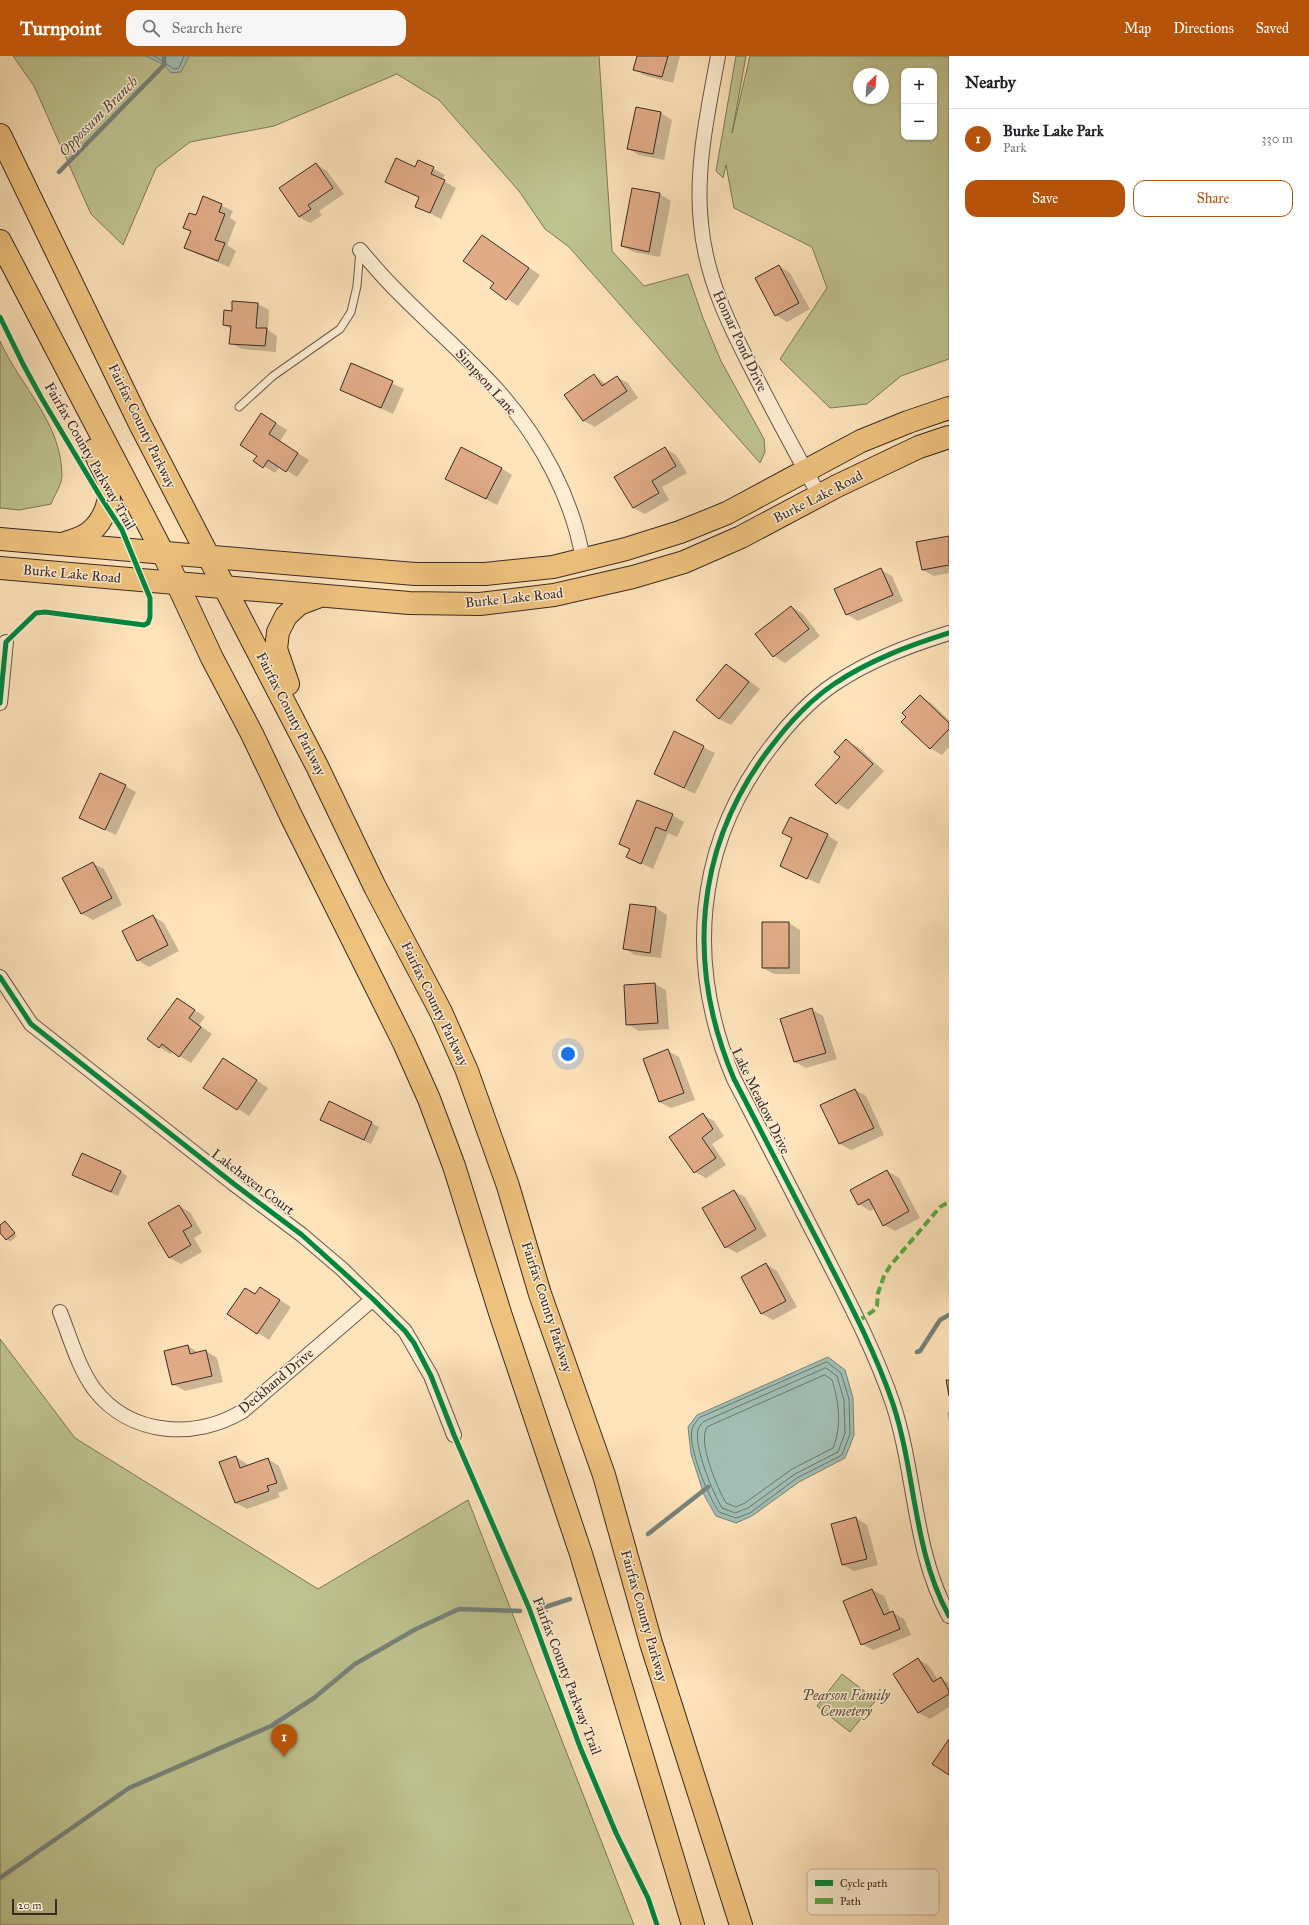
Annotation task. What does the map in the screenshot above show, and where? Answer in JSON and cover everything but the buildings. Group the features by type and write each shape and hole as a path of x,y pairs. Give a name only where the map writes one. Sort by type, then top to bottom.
{"main road":[{"name":"Fairfax County Parkway","path":"0,135 140,424 317,766 375,887 441,1012 480,1104 508,1186 540,1294 604,1475 650,1643 741,1925"},
{"path":"0,241 66,370 163,553 212,658 252,734 292,818 384,1001 429,1099 454,1166 501,1316 581,1554 693,1925"},
{"path":"62,544 90,532 101,519 109,494 108,482 95,453 66,370"},
{"name":"Burke Lake Road","path":"0,539 414,574 485,574 553,567 626,549 687,530 727,513 805,470 861,442 908,422 949,408"},
{"name":"Burke Lake Road","path":"0,568 409,603 480,604 554,595 633,577 684,562 741,537 819,495 919,448 949,437"},
{"path":"317,766 276,649 278,632 286,616 299,604 320,596"}],"street":[{"name":"Homar Pond Drive","path":"718,56 701,159 699,202 703,244 713,283 729,324 819,495"},
{"name":"Simpson Lane","path":"360,250 394,288 501,394 537,442 570,504 580,538 583,560"},
{"name":"Lake Meadow Drive","path":"949,633 906,646 855,670 814,700 778,737 746,782 724,830 708,885 703,948 706,983 712,1017 723,1052 734,1079 866,1339 892,1403 908,1463 919,1532 928,1566 949,1616"},
{"path":"0,703 6,642"},
{"name":"Lakehaven Court","path":"0,977 31,1024 234,1184 302,1234 373,1299 405,1331 414,1343 431,1376 454,1435"},
{"name":"Deckhand Drive","path":"60,1312 84,1374 105,1401 123,1414 150,1426 185,1430 208,1426 231,1418 243,1411 373,1299"}],"lane":[{"path":"238,407 273,376 340,329 351,312 357,286 360,250"}],"green space":[{"path":"13,56 599,56 612,251 644,286 688,274 703,318 721,361 764,439 765,452 760,463 569,247 545,229 519,191 439,100 397,74 274,126 190,142 156,168 123,245 91,214 34,86"},
{"path":"736,56 746,56 732,133 750,56 949,56 949,359 901,376 867,404 830,408 780,359 827,288 812,247 734,208 726,165 723,178 716,171"},
{"path":"0,341 8,358 48,422 55,439 60,457 62,479 51,504 19,510 0,508"},
{"path":"0,1339 75,1438 318,1589 468,1500 634,1925 0,1925"},
{"name":"Pearson Family Cemetery","path":"842,1674 876,1700 850,1732 817,1706"}],"water":[{"path":"146,56 189,56 181,72 171,73 164,65"},
{"path":"828,1357 845,1370 853,1398 854,1435 845,1458 799,1482 752,1516 736,1523 716,1516 704,1495 691,1454 688,1427 697,1415"}],"waterway":[{"name":"Oppossum Branch","path":"59,172 164,65 164,56"},
{"path":"917,1352 920,1351 940,1320 949,1315"},
{"path":"648,1534 708,1487"},
{"path":"539,1609 570,1599"},
{"path":"0,1878 129,1788 271,1726 314,1698 355,1664 416,1629 459,1609 520,1611"}],"marked path":[{"path":"858,1321 873,1311 877,1306 878,1293 884,1276 890,1266 940,1207 949,1202"}],"cycle path":[{"name":"Fairfax County Parkway Trail","path":"0,317 42,399 122,530 150,598 150,617 148,623 144,625 45,612 36,613 6,642 0,703"},
{"path":"949,633 890,654 848,675 834,684 799,713 770,748 745,786 726,826 713,866 706,908 704,951 709,994 719,1036 734,1079 852,1308 886,1384 901,1431 916,1512 928,1565 937,1591 949,1616"},
{"name":"Fairfax County Parkway Trail","path":"0,977 31,1024 234,1184 302,1235 373,1299 405,1331 414,1343 431,1376 454,1435 529,1608 580,1747 616,1833 648,1898 657,1925"}],"place":[{"name":"Burke Lake Park","path":"284,1757"}]}
